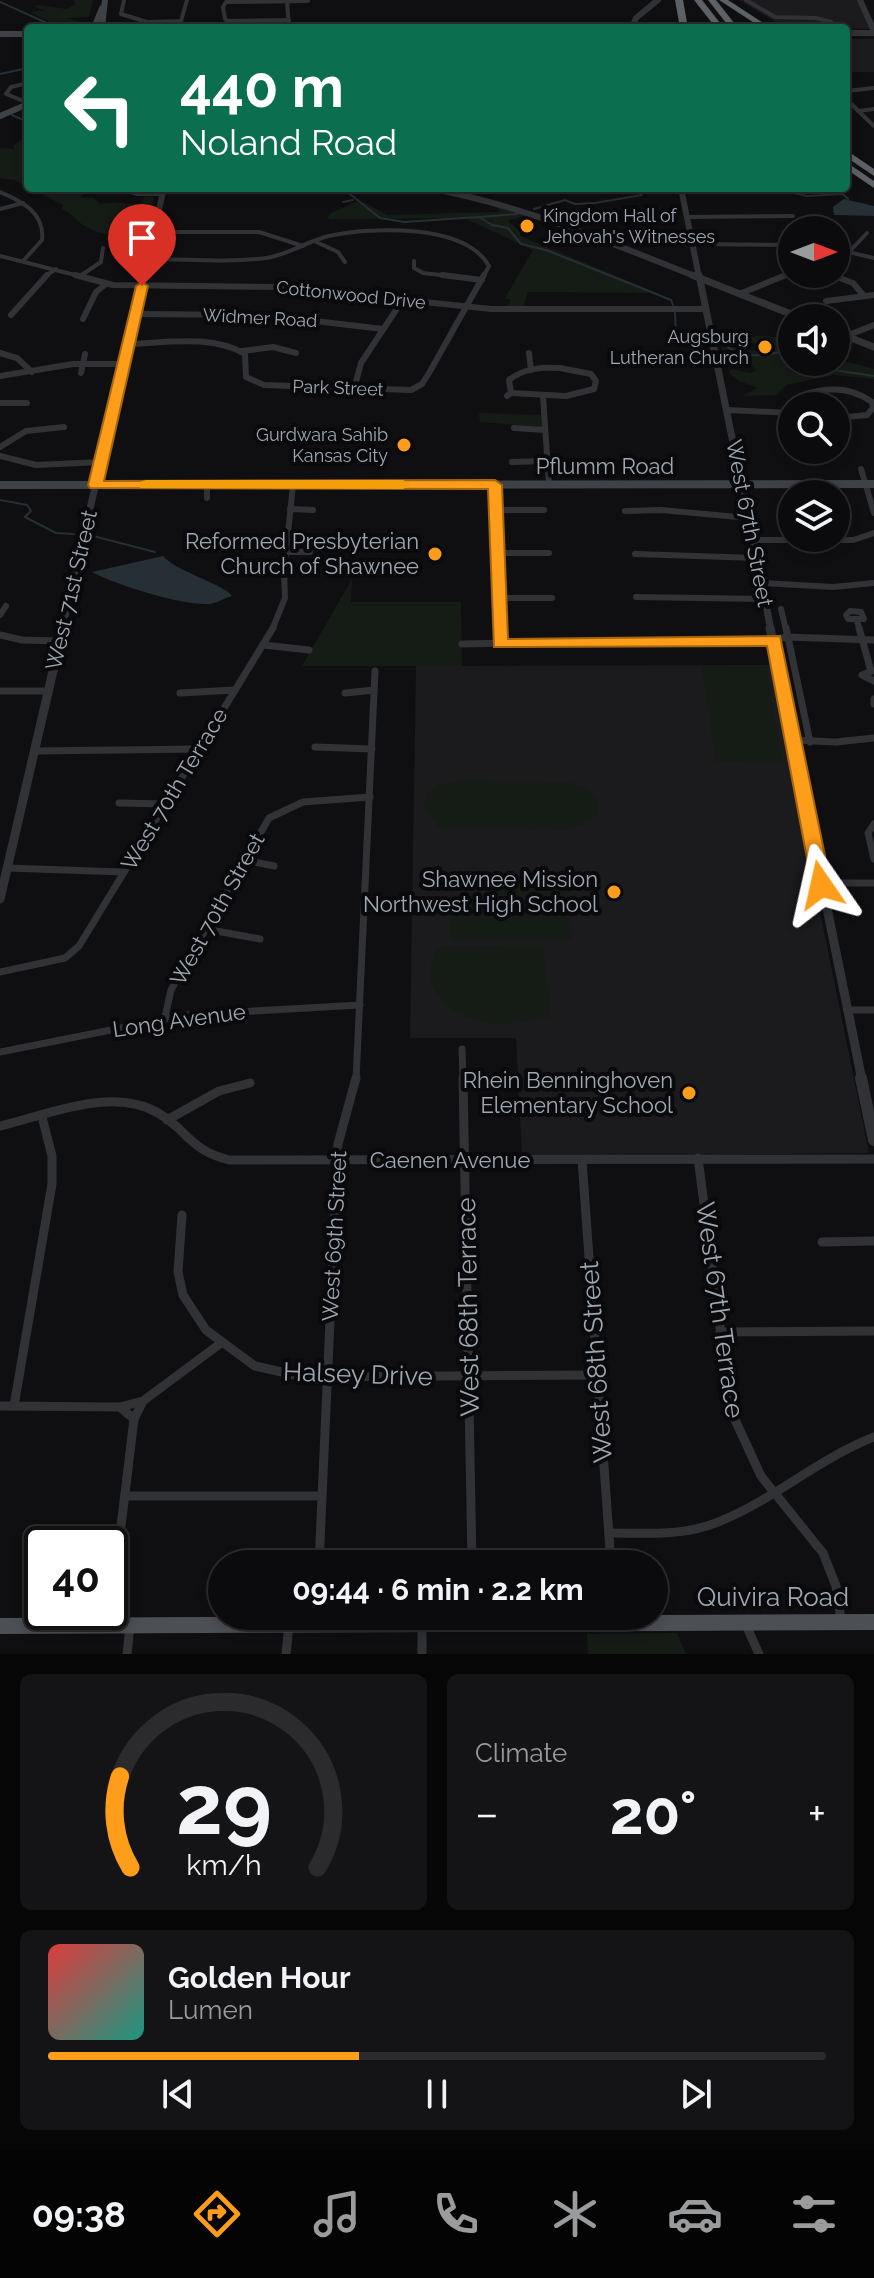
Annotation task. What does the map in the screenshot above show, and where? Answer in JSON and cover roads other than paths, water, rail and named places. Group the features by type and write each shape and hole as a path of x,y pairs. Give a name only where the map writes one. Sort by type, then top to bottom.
{"highway":[{"path":"698,0 717,24"},
{"path":"712,0 731,24"},
{"path":"723,0 761,24"},
{"path":"678,1 683,24"},
{"path":"850,156 874,173"},
{"path":"850,168 874,185"}],"main road":[{"path":"96,24 104,3"},
{"path":"102,24 104,3"},
{"path":"0,34 24,34"},
{"path":"0,114 24,105"},
{"name":"Pflumm Road","path":"0,485 870,484"},
{"name":"Quivira Road","path":"668,1621 874,1622"},
{"name":"Quivira Road","path":"130,1625 208,1625"},
{"name":"Quivira Road","path":"0,1626 24,1626"}],"street":[{"path":"124,0 121,14 148,24"},
{"path":"164,24 181,21 187,0"},
{"path":"634,24 636,18 658,0"},
{"path":"746,0 775,17 820,18 832,24"},
{"path":"850,33 874,32 860,0"},
{"path":"287,1 289,24"},
{"path":"231,24 227,22 223,7 226,2 308,1"},
{"path":"227,22 289,20"},
{"path":"24,84 9,88 6,94 24,101"},
{"path":"850,90 874,88"},
{"path":"850,103 874,126"},
{"path":"858,111 874,109"},
{"path":"0,192 23,203 40,218 45,232 37,249 24,260"},
{"path":"131,192 154,192"},
{"name":"West 71st Street","path":"0,899 163,192"},
{"path":"458,192 531,212 778,309"},
{"name":"West 67th Street","path":"682,192 874,1140"},
{"path":"0,209 23,203"},
{"path":"687,217 778,216"},
{"path":"154,232 259,232 303,246"},
{"path":"149,259 261,258 314,241 353,233 429,233 447,236 484,254 489,266 465,308"},
{"path":"867,233 850,251 874,258"},
{"path":"314,241 338,252 345,262"},
{"path":"692,244 778,245"},
{"path":"80,276 100,263 103,248"},
{"name":"Cottonwood Drive","path":"0,256 106,284 282,287 465,308 706,309"},
{"path":"414,261 414,268 423,273 482,280"},
{"path":"11,315 26,302 39,280 56,269"},
{"path":"739,294 778,279"},
{"path":"850,282 864,296"},
{"path":"83,319 96,292 106,284"},
{"path":"826,301 874,295"},
{"path":"354,389 361,363 402,301"},
{"name":"Park Street","path":"242,351 246,358 246,377 264,385 411,390 422,384 460,323 465,308"},
{"name":"Widmer Road","path":"135,314 264,315 383,329"},
{"path":"850,334 874,325"},
{"path":"850,338 874,347"},
{"path":"128,344 232,347 242,351 273,347 296,353"},
{"path":"0,353 17,358 32,372"},
{"path":"529,353 531,370"},
{"path":"81,373 85,354"},
{"path":"0,376 83,364 124,364"},
{"path":"587,369 596,381 594,389 587,394 509,394 511,377 531,370 587,369"},
{"path":"813,392 826,389 856,392 872,402 873,408 867,415 850,419"},
{"path":"543,396 549,484"},
{"path":"0,403 27,403"},
{"path":"727,410 778,412"},
{"path":"0,447 26,431 64,427"},
{"path":"514,428 545,430"},
{"path":"0,456 16,462 101,462"},
{"path":"512,462 547,461"},
{"path":"861,469 870,484 874,513"},
{"path":"207,485 207,498"},
{"name":"West 70th Terrace","path":"0,972 57,960 72,953 263,645 284,606 293,485"},
{"path":"495,485 500,644"},
{"path":"290,509 313,510"},
{"path":"496,510 544,510"},
{"path":"625,511 661,510 749,518"},
{"path":"754,540 853,540 874,534"},
{"path":"286,552 310,552"},
{"path":"497,553 549,553"},
{"path":"635,554 757,558"},
{"path":"763,583 833,587 874,583"},
{"path":"636,597 765,599"},
{"path":"499,598 552,598"},
{"path":"0,615 6,606"},
{"name":"West 67th Street","path":"781,609 810,742"},
{"path":"857,621 872,671 862,675 874,681"},
{"path":"0,635 22,640 60,641"},
{"path":"462,644 597,641 758,643 787,637 874,640"},
{"path":"263,645 309,650"},
{"name":"West 69th Street","path":"319,1550 337,1160 339,1136 356,1086 375,671"},
{"path":"180,693 235,690"},
{"path":"345,693 374,690"},
{"path":"0,691 48,691"},
{"path":"794,740 874,738"},
{"path":"315,747 372,749"},
{"path":"34,751 199,749"},
{"name":"West 70th Street","path":"165,1017 168,996 269,818 282,808 370,797"},
{"path":"119,803 165,804"},
{"path":"874,824 868,833 874,859"},
{"path":"244,860 274,866"},
{"path":"7,868 124,872"},
{"path":"821,883 874,883"},
{"path":"205,929 260,939"},
{"name":"Long Avenue","path":"0,1052 165,1017 360,1005"},
{"path":"847,1010 874,1010"},
{"name":"West 68th Terrace","path":"462,1049 472,1550"},
{"path":"167,1120 219,1091 250,1083"},
{"name":"Caenen Avenue","path":"0,1126 118,1102 144,1106 167,1120 195,1149 215,1158 239,1161 874,1159"},
{"path":"14,1406 52,1184 52,1156 42,1117"},
{"name":"West 67th Terrace","path":"698,1158 734,1421 748,1453 773,1491 823,1553 836,1586 841,1623"},
{"name":"West 68th Street","path":"582,1160 610,1550"},
{"name":"Halsey Drive","path":"182,1215 179,1284 190,1308 221,1343 241,1358 270,1371 327,1377 597,1375"},
{"path":"822,1242 874,1241"},
{"path":"720,1332 874,1331"},
{"path":"0,1406 120,1407 143,1401 221,1343"},
{"path":"121,1526 134,1419 143,1401"},
{"path":"120,1407 134,1419"},
{"path":"609,1533 660,1533 705,1526 742,1510 839,1452 874,1437"},
{"path":"125,1496 321,1496"},
{"path":"744,1623 759,1654"},
{"path":"127,1654 130,1625"},
{"path":"286,1654 288,1630"},
{"path":"422,1630 422,1654"}],"waterway":[{"path":"0,2 49,24"},
{"path":"0,74 24,69"},
{"path":"12,115 24,120"},
{"path":"347,192 380,218 404,222 479,217 492,225 508,228 521,244 546,250 671,300 673,305"},
{"path":"534,209 565,200 575,204 595,203 642,195 640,192"},
{"path":"789,192 807,196 843,194 848,199"},
{"path":"343,202 353,200"},
{"path":"480,217 517,214"},
{"path":"675,313 676,335 701,343"},
{"path":"724,344 748,355 778,353"},
{"path":"850,372 874,376"},
{"path":"0,500 27,505 31,511 25,517 56,533 74,534"},
{"path":"93,536 155,552"}],"place":[{"name":"Kingdom Hall of Jehovah's Witnesses","path":"527,226"},
{"name":"Augsburg Lutheran Church","path":"765,347"},
{"name":"Gurdwara Sahib Kansas City","path":"404,445"},
{"name":"Reformed Presbyterian Church of Shawnee","path":"435,554"},
{"name":"Shawnee Mission Northwest High School","path":"614,892"},
{"name":"Rhein Benninghoven Elementary School","path":"689,1093"}]}
